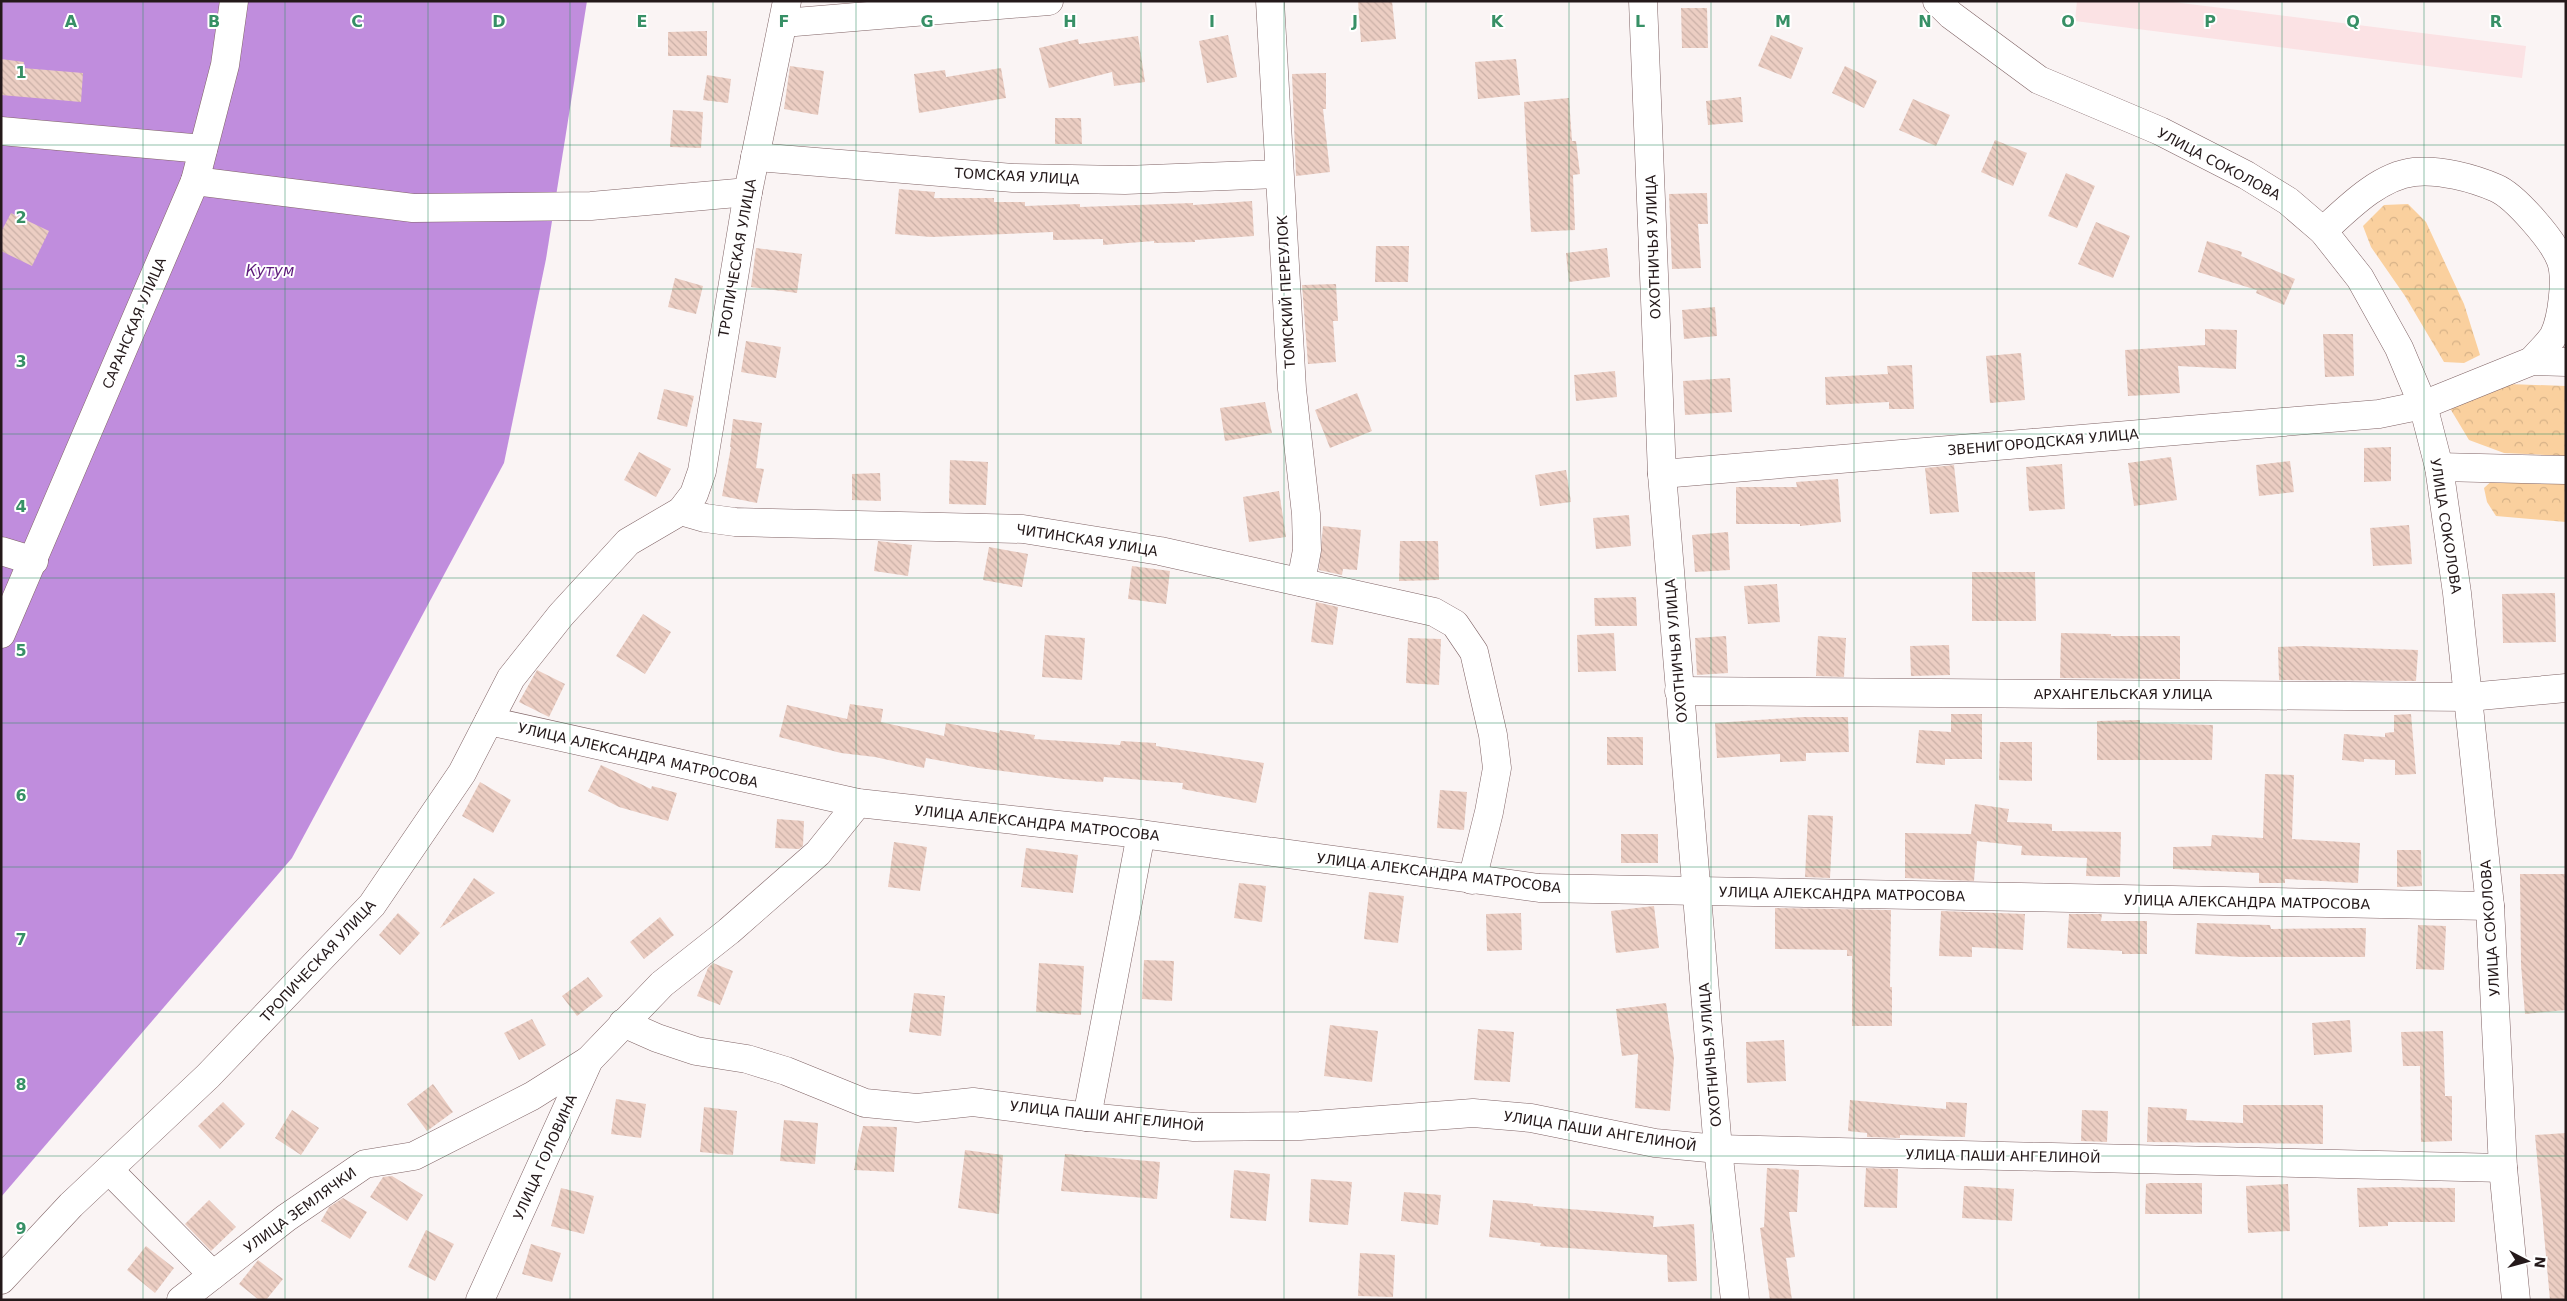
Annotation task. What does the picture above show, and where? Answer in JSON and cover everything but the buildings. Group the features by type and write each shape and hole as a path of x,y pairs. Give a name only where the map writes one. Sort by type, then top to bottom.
{"street":[{"name":"САРАНСКАЯ УЛИЦА","path":"1,634 34,561 194,181 225,65 234,1"},
{"path":"785,12 1049,1"},
{"name":"ТОМСКИЙ ПЕРЕУЛОК","path":"1270,1 1292,389 1306,514 1306,550 1300,582"},
{"name":"ОХОТНИЧЬЯ УЛИЦА","path":"1643,1 1662,474 1718,1149 1735,1300"},
{"name":"УЛИЦА СОКОЛОВА","path":"1937,1 1952,15 2038,80 2160,131 2246,175 2288,202 2323,231 2360,278 2399,348 2423,405 2439,467 2457,593 2490,906 2503,1168 2516,1300"},
{"name":"ТРОПИЧЕСКАЯ УЛИЦА","path":"1,1280 71,1205 208,1076 372,904 462,773 511,678 561,615 628,542 681,511 694,494 702,471 748,192 785,12"},
{"path":"1,131 203,149"},
{"name":"ТОМСКАЯ УЛИЦА","path":"755,157 1013,178 1125,180 1279,174"},
{"path":"2323,231 2347,209 2385,181 2414,172 2450,175 2497,188 2534,219 2560,261 2564,296 2554,336 2532,361"},
{"path":"194,181 413,208 565,206 748,192"},
{"path":"2532,361 2566,362"},
{"name":"ЗВЕНИГОРОДСКАЯ УЛИЦА","path":"1662,474 2379,414 2423,405 2532,361"},
{"path":"2439,467 2566,470"},
{"name":"ЧИТИНСКАЯ УЛИЦА","path":"681,511 705,518 735,522 1023,529 1160,551 1434,612 1455,624 1474,652 1493,735 1497,768 1489,812 1472,880"},
{"path":"1,551 34,561"},
{"name":"АРХАНГЕЛЬСКАЯ УЛИЦА","path":"1679,691 2469,697 2566,688"},
{"name":"УЛИЦА АЛЕКСАНДРА МАТРОСОВА","path":"489,721 858,803 1141,834 1539,888 2490,906"},
{"name":"УЛИЦА ГОЛОВИНА","path":"480,1300 589,1060 662,984 729,931 818,853 858,803"},
{"path":"1086,1117 1141,834"},
{"name":"УЛИЦА ПАШИ АНГЕЛИНОЙ","path":"623,1023 657,1038 696,1051 747,1059 786,1071 865,1103 917,1108 973,1102 1086,1117 1194,1128 1300,1126 1473,1113 1531,1118 1655,1143 1718,1149 2503,1168"},
{"name":"УЛИЦА ЗЕМЛЯЧКИ","path":"181,1300 286,1218 365,1164 414,1156 532,1096 589,1060"},
{"path":"109,1170 213,1275"}],"shaded area":[{"path":"2077,1 2165,1 2526,46 2522,78 2075,21"}],"green space":[{"path":"2408,204 2426,222 2464,304 2480,355 2464,363 2444,362 2405,296 2371,247 2363,226 2384,205"},
{"path":"2508,384 2566,386 2566,456 2504,453 2469,440 2448,405"},
{"path":"2496,477 2566,478 2566,522 2496,516 2487,502 2484,488"}],"water":[{"name":"Кутум","path":"1,1 587,1 546,259 504,463 292,858 1,1197"}]}
